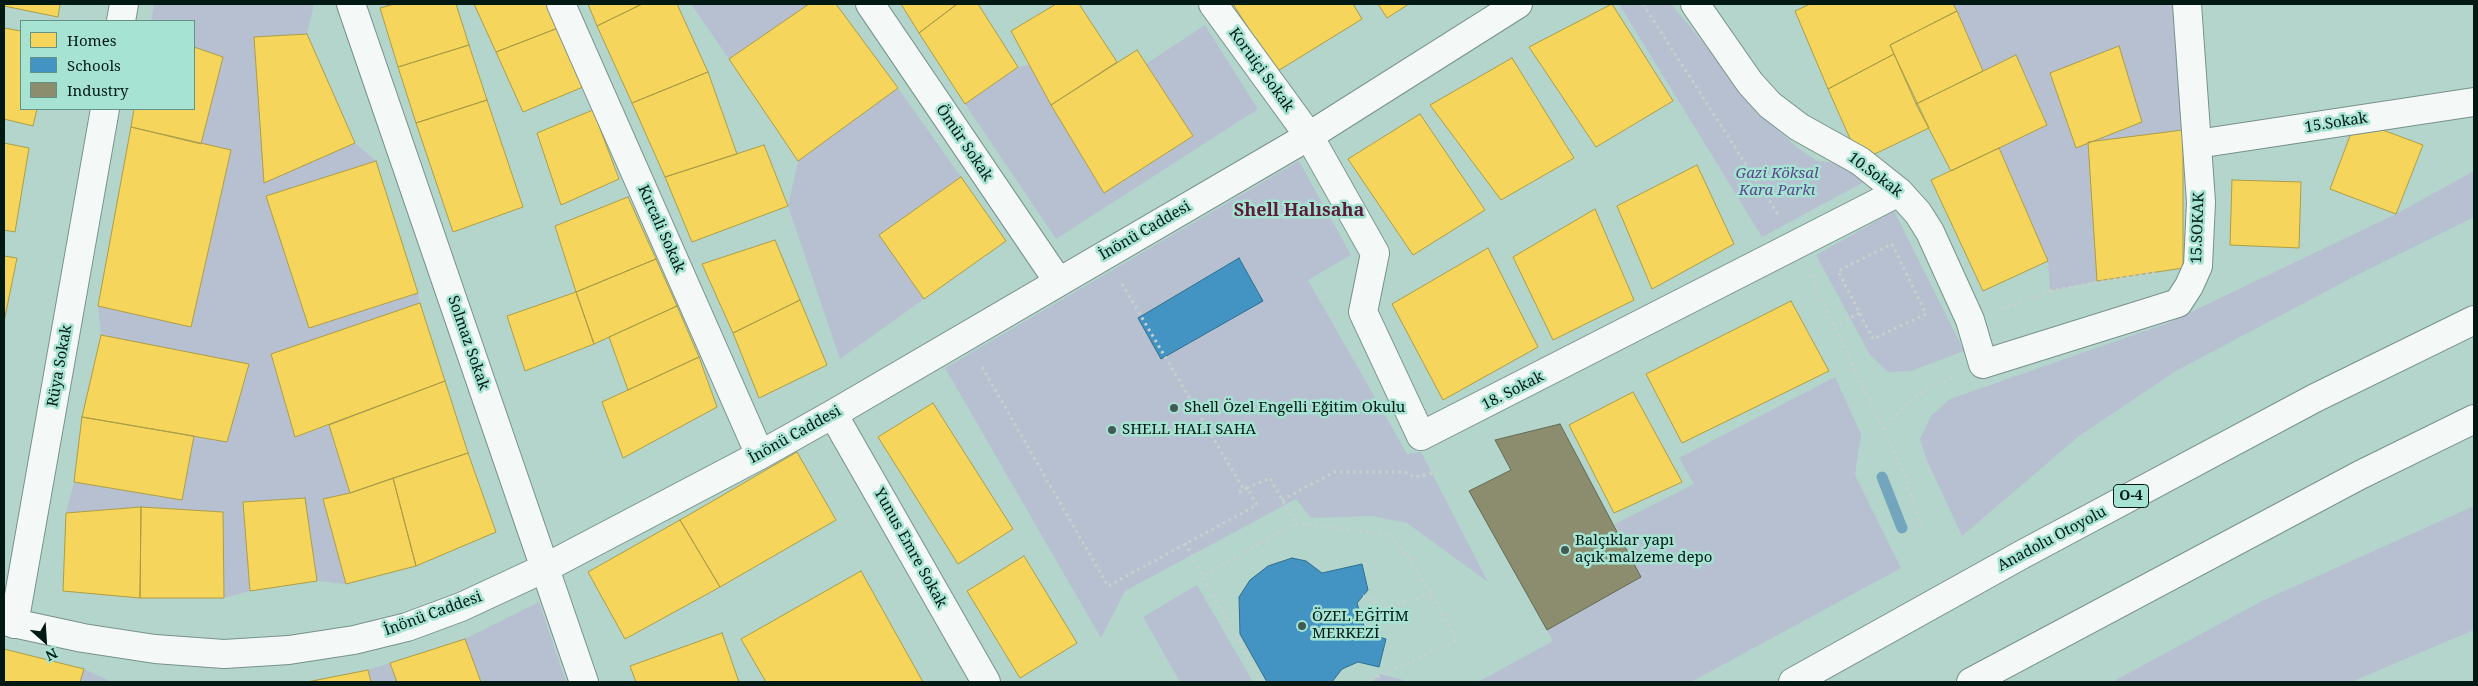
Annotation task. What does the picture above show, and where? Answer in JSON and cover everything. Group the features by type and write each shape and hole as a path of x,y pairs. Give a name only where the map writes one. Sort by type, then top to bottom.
{"main road":[{"path":"121,20 124,4"},
{"name":"Solmaz Sokak","path":"351,4 584,682"},
{"name":"Kırcali Sokak","path":"561,4 760,455"},
{"name":"Ömür Sokak","path":"870,4 1058,281"},
{"name":"Koruiçi Sokak","path":"1213,4 1309,136"},
{"name":"İnönü Caddesi","path":"9,622 83,638 155,649 224,654 288,650 354,640 406,627 461,606 545,568 760,455 833,414 1309,136 1518,4"},
{"name":"10.Sokak","path":"1695,4 1750,83 1770,105 1799,127 1860,161 1899,192 1918,212 1930,232 1970,320 1983,364"},
{"name":"15.SOKAK","path":"1983,364 2178,303 2189,286 2198,266 2201,202 2187,4"},
{"name":"15.Sokak","path":"2197,144 2474,102"},
{"name":"Rüya Sokak","path":"9,622 105,110"},
{"name":"18. Sokak","path":"1309,136 1375,253 1363,312 1422,436 1796,247 1899,192"},
{"name":"Anadolu Otoyolu","path":"1793,682 2022,554 2315,398 2474,320"},
{"name":"Yunus Emre Sokak","path":"833,414 986,682"},
{"path":"1971,682 2360,475 2474,419"}],"path":[{"path":"1643,4 1784,225 1796,247 1904,473 1922,530"},
{"path":"1892,244 1926,314 1873,339 1860,313 1838,271 1892,244"},
{"path":"1970,320 2050,291 2097,281 2198,266"},
{"path":"977,359 1108,586 1257,505 1245,489 1118,278"},
{"path":"1834,326 1860,313"},
{"path":"1884,430 1903,406 1924,391 1983,364"},
{"path":"1282,500 1334,472 1404,472 1414,477 1440,472"},
{"path":"1238,493 1270,478 1295,523"},
{"path":"1203,576 1295,523 1389,535 1411,560 1458,640 1366,682"},
{"path":"1186,543 1261,682"},
{"path":"1361,618 1381,609 1431,594"},
{"path":"1363,596 1374,600 1381,609 1382,621 1375,636"}],"green space":[{"path":"154,4 314,4 307,34 254,38 264,182 355,143 376,161 267,196 309,328 418,293 420,303 271,355 295,437 329,425 350,493 323,499 346,584 317,581 304,498 243,502 250,591 224,598 223,512 141,507 66,513 74,482 182,499 194,436 227,441 249,364 101,335 98,306 191,327 231,151 201,144 223,57 195,47 195,20 151,20"},
{"path":"691,4 809,4 729,59"},
{"name":"Gazi Köksal Kara Parkı","path":"1619,4 1671,4 1773,126 1798,148 1817,161 1838,163 1860,173 1864,182 1762,237"},
{"path":"1953,4 2175,4 2183,120 2183,268 2097,281 2050,291 2048,261 1999,148 2047,124 2016,55 1983,71"},
{"path":"1205,25 1258,109 1056,239 965,104 1018,67 1029,65 1104,193 1193,136 1146,64"},
{"path":"898,88 961,177 879,235 924,299 840,359 788,206 798,161"},
{"name":"Shell Özel Engelli Eğitim Okulu","path":"1299,161 1351,255 1308,280 1407,454 1421,452 1488,582 1407,523 1372,516 1311,518 1296,499 1125,591 1101,638 945,368","holes":["1238,258 1263,300 1161,358 1138,318"]},
{"path":"2474,171 2474,217 2355,276 2176,371 2079,436 1962,536 1928,463 1920,439 1931,416 1950,399 2168,323 2396,214"},
{"path":"1894,211 1964,351 1911,371 1888,372 1870,355 1816,255"},
{"path":"1835,377 1861,434 1855,475 1901,568 1691,682 1478,682 1553,641 1547,630 1641,577 1615,524 1694,484 1679,458"},
{"path":"2474,506 2474,630 2351,682 2112,682 2262,601"},
{"path":"1197,585 1253,682 1180,682 1143,617"},
{"path":"539,602 566,682 481,682 465,639"},
{"path":"390,663 397,682 371,682 368,670"},
{"path":"84,669 112,682 80,682"},
{"path":"1380,674 1400,679 1407,682 1371,682"}],"building: Homes":[{"path":"4,4 60,4 58,17 4,6"},
{"path":"394,4 456,4 469,45 398,67 380,8"},
{"path":"474,4 547,4 558,28 496,52"},
{"path":"588,4 642,4 597,26"},
{"path":"642,4 677,4 708,72 632,103 597,26"},
{"path":"809,4 836,4 898,88 798,161 729,59"},
{"path":"901,4 957,4 919,33"},
{"path":"957,4 978,4 1018,67 965,104 919,33"},
{"path":"1056,4 1079,4 1117,62 1051,105 1011,31"},
{"path":"1233,4 1353,4 1362,19 1276,72"},
{"path":"1378,4 1409,4 1387,18"},
{"path":"1612,4 1673,101 1596,147 1529,47"},
{"path":"1810,4 1953,4 1957,11 1890,45 1894,54 1828,89 1795,11"},
{"path":"1957,11 1983,71 1916,104 1890,45"},
{"path":"4,28 20,31 20,110 37,110 33,126 4,119"},
{"path":"558,28 583,87 523,112 496,52"},
{"path":"307,34 355,143 264,183 254,37"},
{"path":"469,45 487,100 416,123 398,67"},
{"path":"2119,46 2142,122 2076,148 2050,73"},
{"path":"195,47 223,57 201,144 131,127 134,110 195,110"},
{"path":"1137,50 1193,136 1104,193 1051,105"},
{"path":"1894,54 1929,128 1860,161 1828,89"},
{"path":"2016,55 2047,125 1951,171 1916,104"},
{"path":"1512,58 1574,158 1501,200 1430,105"},
{"path":"708,72 737,154 665,177 632,103"},
{"path":"487,100 523,207 453,232 416,123"},
{"path":"593,110 619,179 561,205 537,133"},
{"path":"1420,114 1485,210 1413,255 1348,159"},
{"path":"2356,120 2423,145 2396,214 2330,189"},
{"path":"131,127 231,150 191,327 98,306"},
{"path":"2183,130 2183,268 2097,281 2088,142"},
{"path":"4,143 29,148 15,232 4,230"},
{"path":"764,145 788,206 692,242 665,177"},
{"path":"1999,148 2048,261 1983,291 1931,180"},
{"path":"376,161 418,293 309,328 266,196"},
{"path":"1697,165 1734,244 1652,289 1617,206"},
{"path":"961,177 1006,241 924,299 879,235"},
{"path":"2232,180 2301,182 2299,248 2230,245"},
{"path":"628,197 656,259 576,292 555,226"},
{"path":"1595,209 1634,300 1553,340 1513,257"},
{"path":"775,240 800,300 733,333 702,264"},
{"path":"1488,248 1538,347 1443,400 1392,304"},
{"path":"4,256 17,258 4,322"},
{"path":"656,259 677,306 594,344 576,292"},
{"path":"576,292 594,344 525,371 507,316"},
{"path":"800,300 827,365 759,398 733,333"},
{"path":"1791,301 1829,371 1682,443 1646,374"},
{"path":"420,303 445,381 295,437 271,354"},
{"path":"677,306 699,357 628,390 609,337"},
{"path":"101,335 249,364 227,442 82,417"},
{"path":"699,357 717,407 623,458 602,402"},
{"path":"445,381 468,453 350,493 329,425"},
{"path":"1633,392 1682,482 1614,513 1569,425"},
{"path":"933,403 1013,529 958,564 878,437"},
{"path":"82,417 194,436 182,500 74,482"},
{"path":"797,452 836,520 720,587 680,520"},
{"path":"468,453 496,532 416,566 393,478"},
{"path":"393,478 416,566 346,584 323,499 350,493"},
{"path":"305,498 317,581 250,591 243,502"},
{"path":"141,507 223,512 224,598 140,598"},
{"path":"141,507 140,598 63,591 66,513"},
{"path":"680,520 720,587 625,639 588,572"},
{"path":"1024,556 1077,643 1020,678 967,591"},
{"path":"861,571 923,682 766,682 741,639"},
{"path":"722,633 739,682 636,682 630,666"},
{"path":"465,639 481,682 397,682 390,663"},
{"path":"4,649 84,669 80,682 4,682"},
{"path":"368,670 371,682 307,682"}],"building: Schools":[{"path":"1239,258 1263,301 1161,359 1138,318"},
{"name":"ÖZEL EĞİTİM MERKEZİ","path":"1292,558 1306,561 1322,573 1362,564 1368,590 1357,603 1366,633 1386,639 1379,667 1358,662 1342,669 1332,682 1267,682 1240,634 1239,597 1250,580 1268,566"}],"building: Industry":[{"name":"Balçıklar yapı açık malzeme depo","path":"1560,424 1641,577 1547,630 1469,491 1511,470 1495,440"}],"waterway":[{"path":"1882,477 1902,528"}],"place":[{"name":"Shell Özel Engelli Eğitim Okulu","path":"1174,408"},
{"name":"SHELL HALI SAHA","path":"1112,430"},
{"name":"Balçıklar yapı açık malzeme depo","path":"1565,550"},
{"name":"ÖZEL EĞİTİM MERKEZİ","path":"1302,626"}],"district":[{"name":"Shell Halısaha","path":"1299,211"}]}
